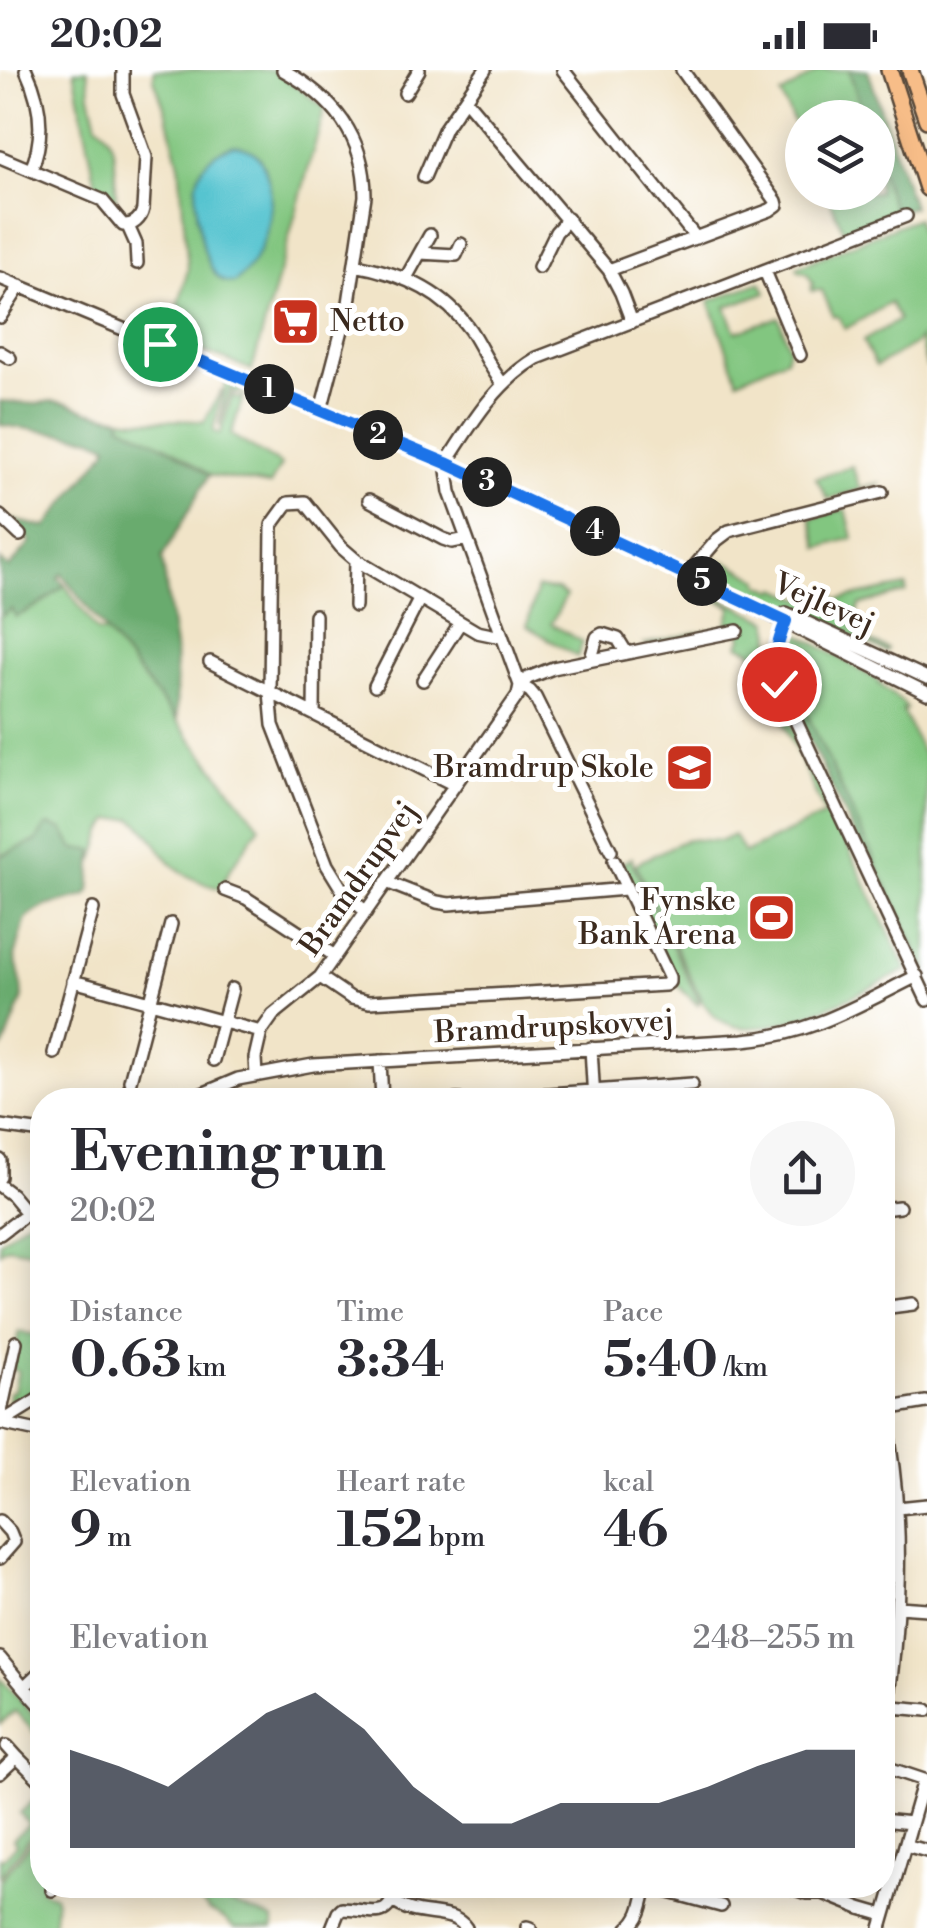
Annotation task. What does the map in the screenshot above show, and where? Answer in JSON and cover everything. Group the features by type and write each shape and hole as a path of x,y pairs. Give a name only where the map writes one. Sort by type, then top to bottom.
{"highway":[{"path":"890,70 927,188"},
{"path":"910,70 927,120"},
{"path":"916,86 927,110"}],"street":[{"path":"26,70 36,94 40,137 32,170"},
{"path":"122,70 124,94 146,157 142,215 128,226"},
{"path":"282,70 318,92 335,109 352,136 365,179 349,303 321,410"},
{"path":"405,93 419,70"},
{"path":"424,177 445,128 485,70"},
{"path":"562,70 696,238"},
{"path":"609,270 777,205 682,70"},
{"path":"465,99 609,270 632,322"},
{"path":"0,157 102,200 118,221 128,226 136,244 137,263"},
{"path":"320,977 351,998 369,1002 670,982 535,697 520,685 450,492 446,463 466,430 504,384 536,358 906,216"},
{"path":"539,267 556,232 568,220"},
{"path":"406,278 430,235"},
{"path":"420,253 456,256 461,244"},
{"path":"355,265 406,278 434,294 470,329 493,372 504,384"},
{"path":"764,271 800,355"},
{"name":"Vejlevej","path":"0,278 446,463 712,587 927,678"},
{"path":"0,316 20,286"},
{"path":"693,576 717,540 729,531 882,492"},
{"path":"369,500 444,539 452,542 467,538"},
{"path":"366,912 343,891 327,866 277,738 270,692 272,524 288,503 305,502 356,560 477,632 501,636"},
{"path":"0,516 20,535"},
{"path":"355,606 356,560"},
{"path":"374,686 420,598"},
{"path":"314,714 315,614"},
{"path":"787,618 775,652 779,684 927,1000"},
{"name":"Vejlevej","path":"787,618 927,693"},
{"path":"422,680 460,623"},
{"path":"520,685 542,670 736,631"},
{"path":"590,659 602,634 618,639 626,652"},
{"path":"210,662 455,785"},
{"name":"Bramdrupvej","path":"261,1032 273,1015 320,977 513,703 520,685"},
{"path":"386,882 449,904 626,889"},
{"path":"226,890 246,898 334,956"},
{"path":"54,1053 94,909"},
{"path":"130,1080 172,924"},
{"name":"Bramdrupskovvej","path":"217,1088 238,1079 313,1065 785,1035 819,1024 916,976"},
{"path":"74,981 261,1032 256,1075"},
{"path":"213,1060 232,989"},
{"path":"591,1048 594,1088"},
{"path":"380,1061 381,1088"},
{"path":"656,1088 692,1084"},
{"path":"0,1126 30,1130"},
{"path":"0,1160 0,1177"},
{"path":"0,1186 27,1213"},
{"path":"895,1207 899,1206"},
{"path":"0,1234 30,1211"},
{"path":"895,1306 914,1304"},
{"path":"0,1421 16,1342"},
{"path":"895,1404 926,1402"},
{"path":"0,1421 30,1403"},
{"path":"0,1421 30,1429"},
{"path":"895,1501 895,1617"},
{"path":"898,1508 927,1506"},
{"path":"0,1521 14,1542 0,1558"},
{"path":"898,1607 927,1609"},
{"path":"0,1658 30,1694"},
{"path":"24,1687 30,1681"},
{"path":"895,1707 927,1710"},
{"path":"7,1746 30,1770"},
{"path":"0,1773 17,1757"},
{"path":"895,1770 926,1780 895,1878"},
{"path":"895,1821 911,1823"},
{"path":"905,1845 927,1851"},
{"path":"332,1928 342,1909 379,1911 387,1909 394,1898"},
{"path":"628,1928 640,1916 644,1898"},
{"path":"693,1898 721,1906"},
{"path":"837,1898 884,1914"},
{"path":"881,1928 889,1898"},
{"path":"394,1902 412,1912 455,1916 466,1928"}],"green space":[{"path":"74,70 88,70 97,124 113,148 116,201 97,191"},
{"path":"154,70 274,70 325,108 252,370 170,338 188,269 179,164"},
{"path":"820,70 849,70 859,100 785,100 785,104 781,95"},
{"path":"849,70 868,70 878,100 859,100"},
{"path":"895,152 913,207 894,213 893,210"},
{"path":"834,210 893,210 894,213 845,233"},
{"path":"917,218 927,262 927,368 919,338 876,366 863,341 899,320 890,303 845,329 839,317 833,316 822,290 812,291 807,273 797,267"},
{"path":"761,282 766,292 726,307 736,332 779,317 789,348 786,358 738,380 709,301"},
{"path":"226,381 241,387 233,397 241,399 245,391 231,435 281,465 270,485 209,475 173,450 120,424 122,418 204,422 222,389 213,431 220,434 234,389 231,388 219,426"},
{"path":"0,401 68,403 122,418 121,424 173,450 209,475 162,558 175,647 177,720 62,574 58,578 65,585 42,603 16,617 11,609 0,617 0,560 9,568 31,542 12,520 46,527 108,445 92,438 0,425"},
{"path":"852,466 860,488 881,483 828,499 816,478"},
{"path":"846,509 853,538 819,548 811,518"},
{"path":"711,557 733,565 775,591 777,588 805,600 809,594 833,589 836,600 906,586 906,592 860,605 851,627 859,631 857,636 888,649 886,652 701,569"},
{"path":"65,585 97,631 107,633 260,826 221,889 175,867 132,818 111,820 94,860 93,851 74,849 63,830 42,834 34,843 0,856 0,617 11,609 17,616"},
{"path":"694,586 769,621 773,686 831,809 824,812 777,708 761,686 752,651 739,645 740,629 645,644 726,626 732,607 693,589"},
{"path":"537,588 557,590 566,596 551,624 583,642 577,657 527,626"},
{"path":"794,634 882,683 877,682 907,709 902,710 927,763 927,973 795,689 790,689 787,682 783,653"},
{"path":"795,688 927,973 927,990 786,690"},
{"name":"Fynske Bank Arena","path":"831,812 907,970 795,1019 749,1028 726,1023 702,1001 635,864 687,839 721,841 734,835 744,853"},
{"path":"51,825 63,830 74,849 93,850 90,891 86,896 46,906 25,921 15,957 23,997 0,1050 0,856 36,841"},
{"path":"632,858 698,1005 677,985 622,863"},
{"path":"30,1218 30,1251 7,1247 0,1252 0,1241"},
{"path":"19,1332 30,1334 30,1400 12,1412 8,1411 9,1392 14,1391 18,1371 12,1369"},
{"path":"0,1678 30,1711 30,1728 15,1711 0,1724"},
{"path":"30,1804 30,1838 0,1876 0,1857 3,1859 17,1844 13,1839 29,1824 20,1813"},
{"path":"30,1844 30,1898 55,1898 53,1928 0,1928 0,1881"},
{"path":"197,1898 217,1898 273,1919 273,1928 234,1928"}],"water":[{"path":"234,145 248,149 262,162 271,210 260,250 234,283 219,278 207,259 196,187 208,161"}],"place":[{"name":"Netto","path":"295,321"},
{"name":"Bramdrup Skole","path":"689,767"},
{"name":"Fynske Bank Arena","path":"771,917"}],"route":[{"path":"160,344 446,463 786,621 775,652 779,684"}]}
